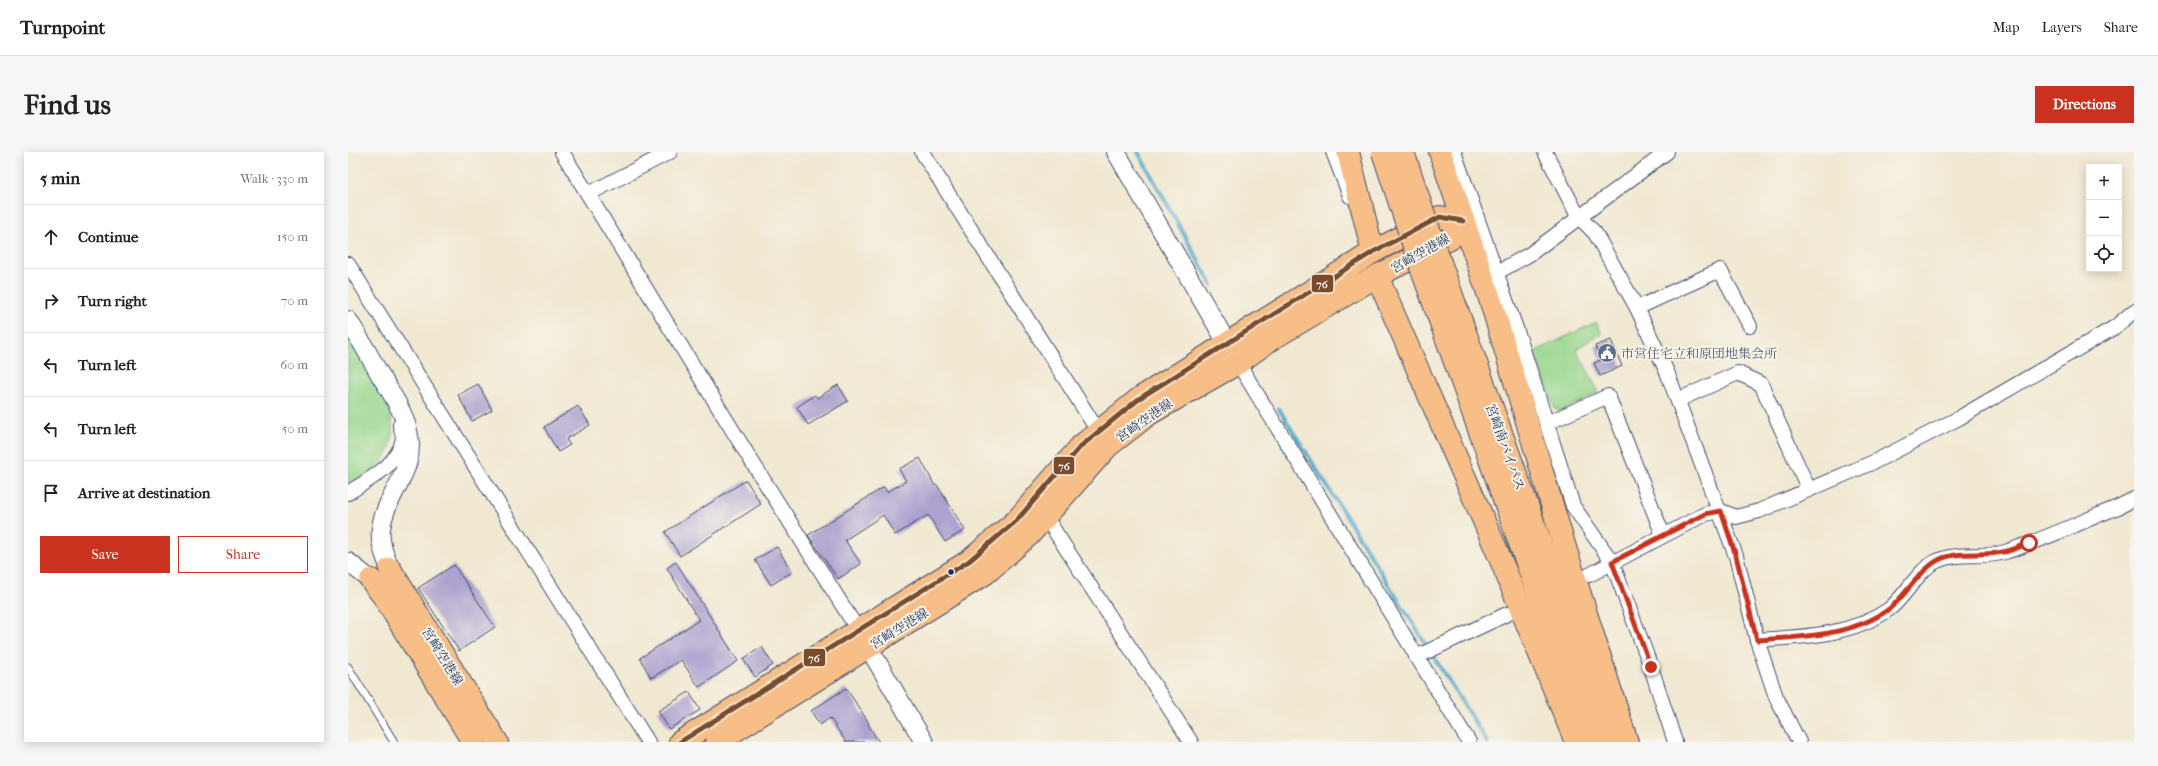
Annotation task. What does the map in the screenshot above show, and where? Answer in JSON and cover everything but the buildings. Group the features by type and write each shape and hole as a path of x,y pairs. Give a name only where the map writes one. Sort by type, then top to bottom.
{"main road":[{"path":"1348,152 1373,252"},
{"name":"宮崎南バイパス","path":"1383,152 1432,268 1612,742"},
{"name":"宮崎南バイパス","path":"1403,152 1432,268 1591,742"},
{"path":"1440,152 1516,381 1565,545 1627,742"},
{"name":"宮崎空港線","path":"680,742 863,639 986,573 1018,545 1045,516 1103,438 1140,398 1373,252 1440,217 1464,222 1450,239 1377,276 1270,340 1238,363 1103,438 1081,446 1017,520 969,561 863,639 717,742"},
{"path":"1339,274 1349,294"},
{"path":"1377,276 1497,551 1576,742"},
{"name":"宮崎空港線","path":"380,575 384,597 474,742"},
{"name":"宮崎空港線","path":"380,575 497,742"}],"street":[{"path":"562,152 749,457 863,639 924,742"},
{"path":"588,194 670,152"},
{"path":"922,152 1103,438"},
{"path":"1116,152 1238,363 1468,742"},
{"path":"1333,152 1373,252"},
{"path":"1454,152 1547,423 1573,506 1612,562 1651,667 1675,742"},
{"path":"1545,152 1578,216 1595,233 1637,308 1678,400 1721,511 1736,556 1757,640 1776,697 1799,742"},
{"path":"1496,274 1530,254 1578,216 1666,152"},
{"path":"348,264 648,742"},
{"path":"1637,308 1720,270 1750,326"},
{"path":"1589,575 1705,514 1721,511 1736,517 1759,511 1876,461 1959,418 2115,327 2134,311"},
{"path":"348,320 399,405 410,436 410,448 402,480 385,509 381,528 380,575 348,562"},
{"path":"1678,400 1738,373 1760,384 1809,490"},
{"path":"1547,423 1608,396 1663,535"},
{"path":"348,493 384,469 399,448 403,437 400,428 399,405"},
{"path":"1757,640 1806,637 1835,632 1866,621 1888,610 1935,561 1956,555 1980,555 2004,552 2118,507 2134,499"},
{"path":"1045,516 1191,742"},
{"path":"1416,657 1507,614"}],"lane":[{"path":"348,667 394,742"}],"green space":[{"path":"1596,322 1602,333 1576,349 1599,392 1560,412 1555,409 1534,352"},
{"path":"348,327 376,377 384,396 390,415 392,434 389,451 378,466 348,487"}],"waterway":[{"path":"1138,152 1212,285"},
{"path":"1279,409 1487,742"}],"transit line":[{"name":"76","path":"680,742 969,561 1017,520 1081,446 1140,398 1373,252 1440,217 1463,221"}],"place":[{"name":"市営住宅立和原団地集会所","path":"1607,353"}],"route":[{"path":"1651,667 1612,562 1705,514 1721,511 1736,556 1757,640 1806,637 1835,632 1866,621 1888,610 1935,561 1956,555 1980,555 2004,552 2029,543"}]}
